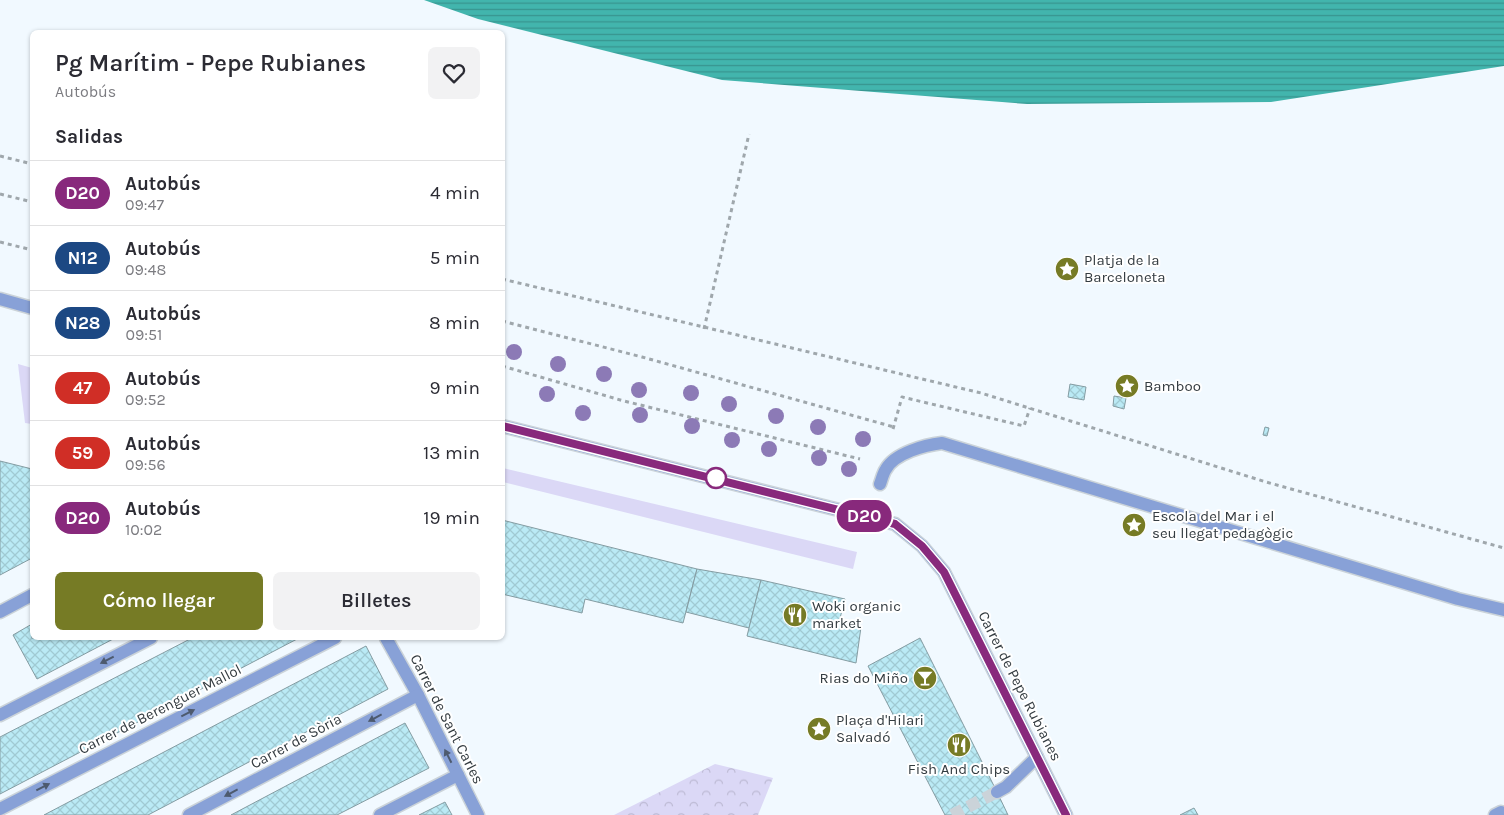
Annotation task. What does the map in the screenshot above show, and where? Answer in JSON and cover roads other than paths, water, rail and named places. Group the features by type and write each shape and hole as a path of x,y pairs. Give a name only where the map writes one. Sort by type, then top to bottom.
{"street":[{"path":"0,299 30,307"},
{"name":"Carrer de Pepe Rubianes","path":"505,427 895,524 922,546 944,572 1066,815"},
{"path":"880,484 886,467 898,459 927,444 942,443 1458,599 1504,610"},
{"path":"0,612 30,596"},
{"path":"0,714 147,640"},
{"name":"Carrer de Berenguer Mallol","path":"0,809 331,640"},
{"name":"Carrer de Sant Carles","path":"387,640 418,695 478,815"},
{"name":"Carrer de Sòria","path":"189,815 418,695"},
{"path":"997,792 1006,787 1038,757"},
{"path":"380,815 458,775"}],"tunnel":[{"path":"952,815 997,792"}],"place":[{"name":"Platja de la Barceloneta","path":"1067,269"},
{"name":"Bamboo","path":"1127,386"},
{"name":"Escola del Mar i el seu llegat pedagògic","path":"1134,525"},
{"name":"Woki organic market","path":"795,615"},
{"name":"Rias do Miño","path":"925,678"},
{"name":"Plaça d'Hilari Salvadó","path":"819,729"},
{"name":"Fish And Chips","path":"959,745"}]}
